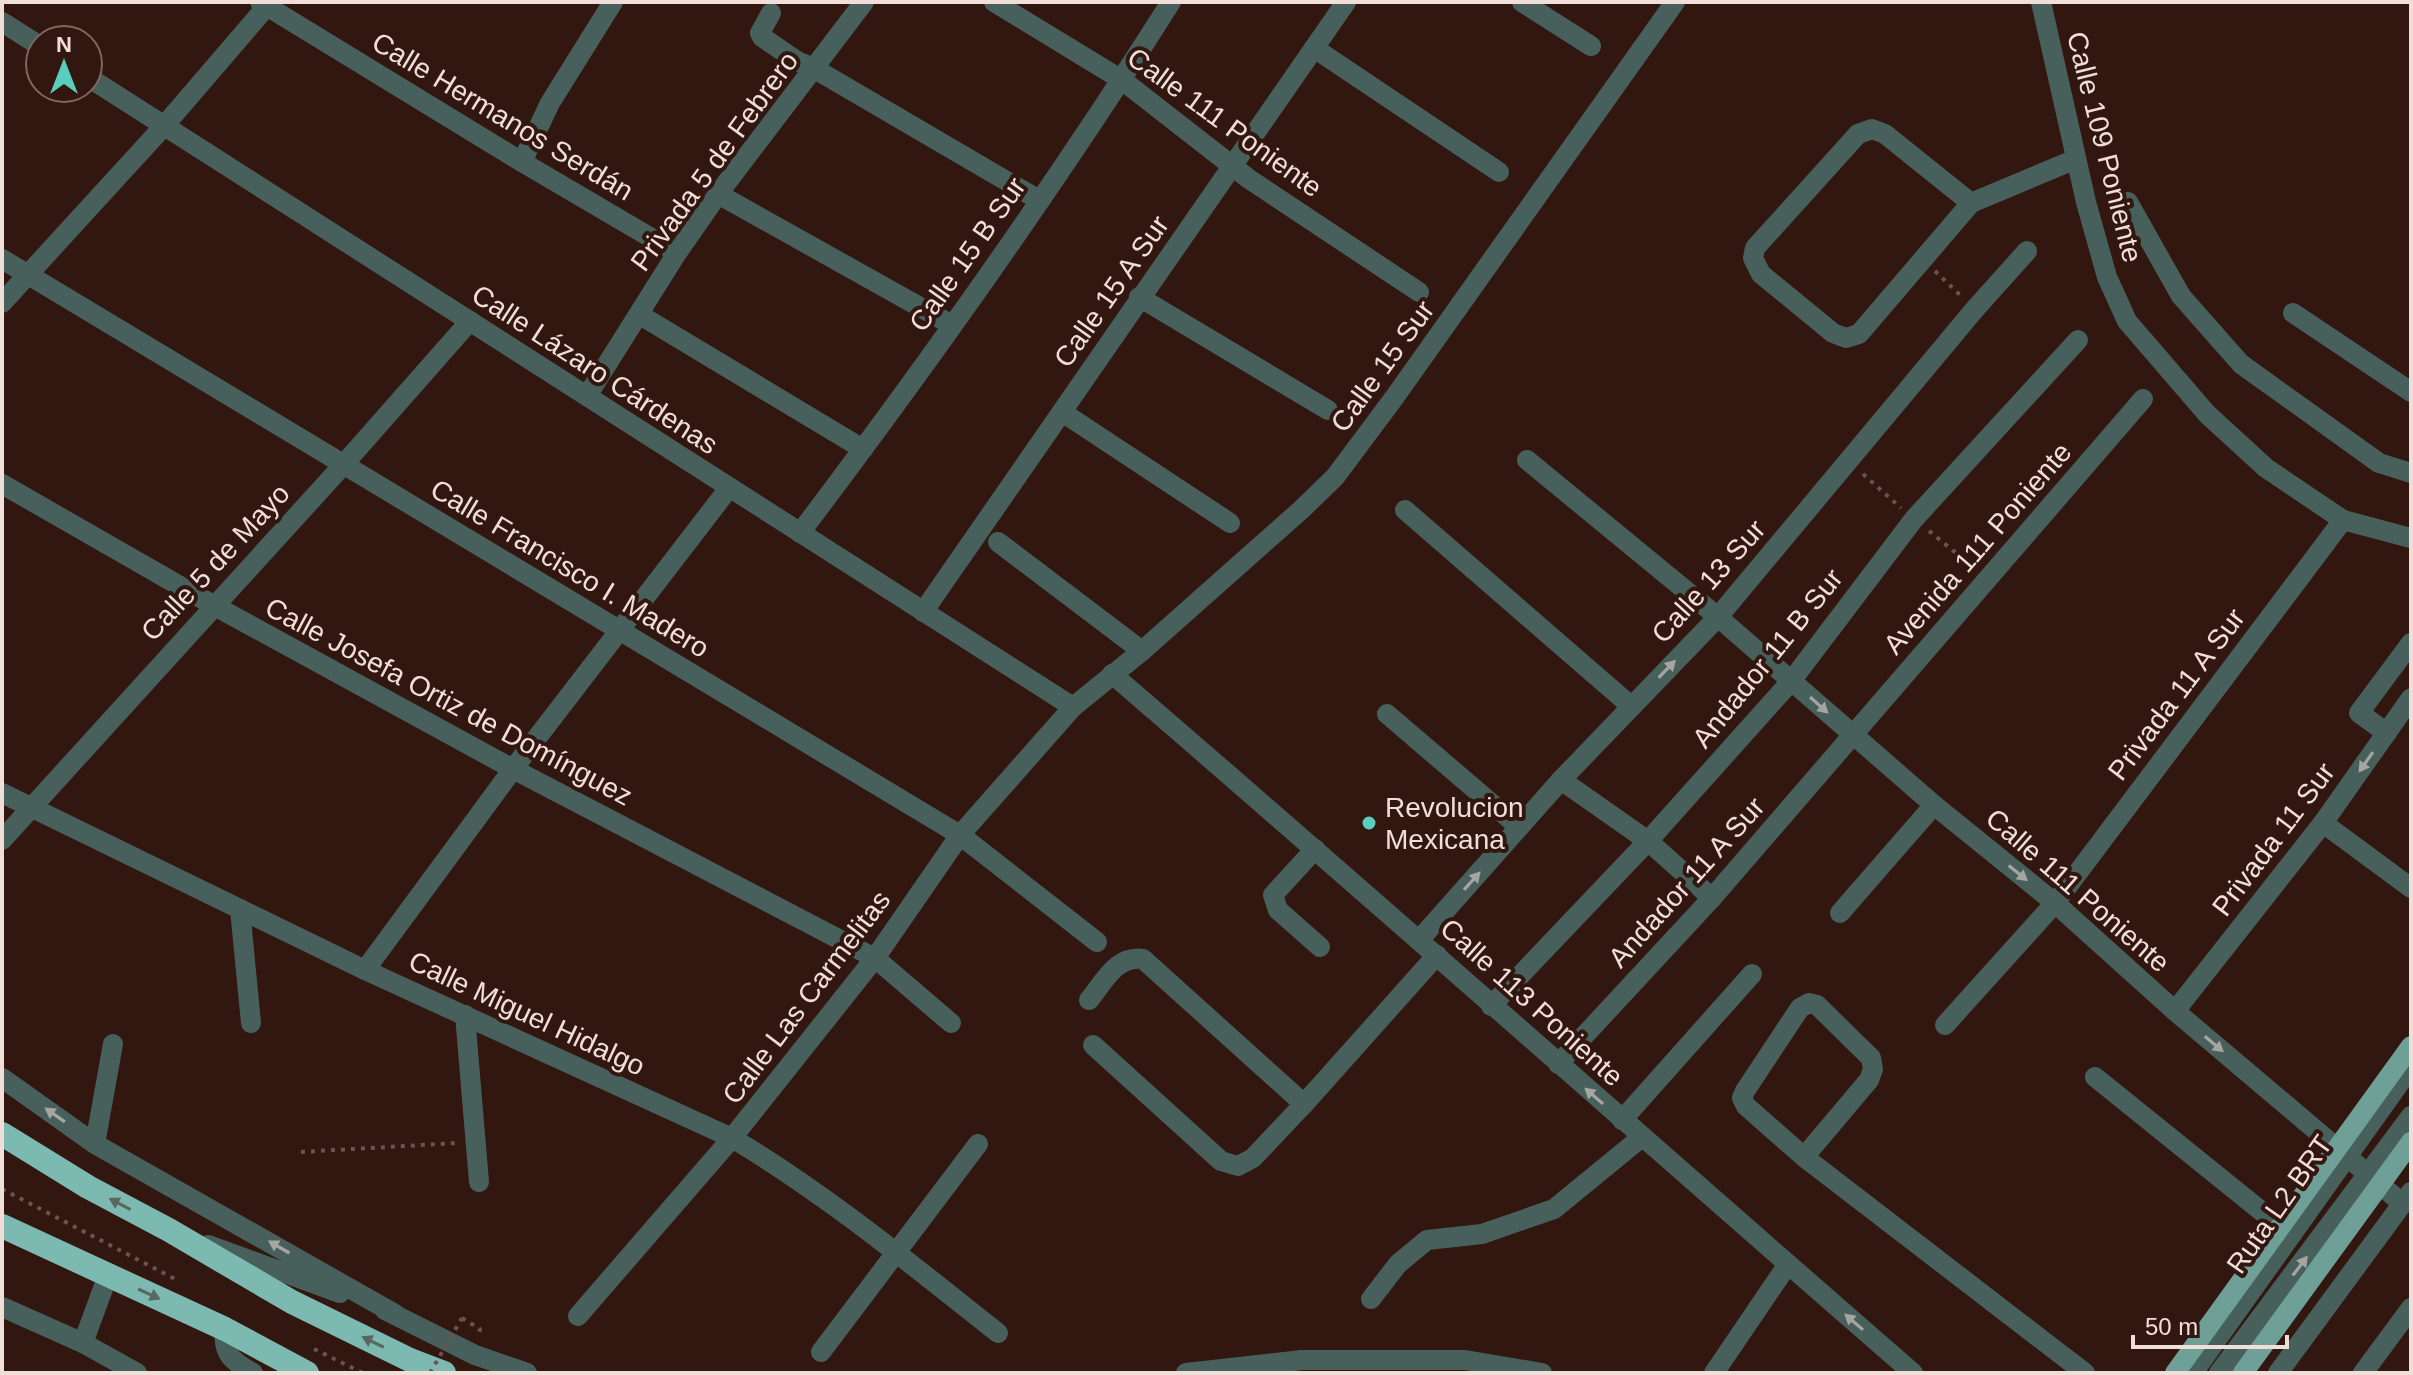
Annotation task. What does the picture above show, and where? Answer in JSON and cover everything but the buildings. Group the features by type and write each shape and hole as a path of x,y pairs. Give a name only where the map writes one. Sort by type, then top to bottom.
{"highway":[{"path":"2,1134 88,1187 292,1302 410,1360 444,1373"},
{"path":"2,1226 225,1329 307,1373"}],"main road":[{"path":"2175,1373 2281,1227 2342,1152 2411,1046"},
{"path":"2243,1373 2374,1179 2411,1142"}],"street":[{"path":"522,162 550,103 613,2"},
{"name":"Privada 5 de Febrero","path":"587,396 718,194 864,2"},
{"name":"Calle 111 Poniente","path":"994,2 1122,80 1232,166 1419,292"},
{"name":"Calle 15 B Sur","path":"800,533 952,325 1122,80 1171,2"},
{"name":"Calle 15 A Sur","path":"923,612 1346,2"},
{"path":"1522,2 1591,46"},
{"name":"Calle 15 Sur","path":"1073,707 1142,651 1335,477 1675,2"},
{"name":"Calle 109 Poniente","path":"2041,2 2076,159 2107,277 2127,321 2207,414 2266,468 2343,520 2411,538"},
{"path":"2,303 164,126 263,4"},
{"name":"Calle Hermanos Serdán","path":"263,4 677,253"},
{"path":"771,13 762,27 762,37 797,61 1039,200"},
{"path":"2,22 24,36"},
{"path":"1314,48 1499,172"},
{"name":"Calle Lázaro Cárdenas","path":"104,87 1073,707"},
{"path":"1971,203 1885,134 1872,129 1858,134 1755,248 1753,258 1761,274 1833,333 1846,338 1859,334 1971,203 2076,159"},
{"path":"718,194 952,325"},
{"path":"2128,202 2181,296 2241,364 2379,463 2411,473"},
{"name":"Calle 13 Sur","path":"1420,939 1561,780 1718,617 2027,251"},
{"name":"Calle Francisco I. Madero","path":"2,259 960,835 1097,942"},
{"path":"1139,297 1328,410"},
{"path":"2293,313 2411,392"},
{"path":"640,315 863,449"},
{"name":"Calle 5 de Mayo","path":"2,840 470,321"},
{"name":"Andador 11 B Sur","path":"1491,1006 1648,841 1792,680 1914,519 2078,340"},
{"name":"Avenida 111 Poniente","path":"1853,735 2143,399"},
{"path":"1062,412 1230,523"},
{"name":"Calle 111 Poniente","path":"1527,460 1718,617 1934,805 2055,903 2175,1011 2374,1179 2407,1198"},
{"name":"Calle Josefa Ortiz de Domínguez","path":"2,484 213,605 513,769 875,958 951,1023"},
{"path":"365,970 513,769 729,488"},
{"path":"1405,510 1631,706"},
{"name":"Privada 11 A Sur","path":"1945,1025 2055,903 2343,520"},
{"path":"998,542 1142,651"},
{"path":"2387,733 2359,713 2411,643"},
{"name":"Calle 113 Poniente","path":"1112,674 1420,939 1491,1006 1913,1373"},
{"name":"Privada 11 Sur","path":"2175,1011 2323,823 2411,698"},
{"name":"Calle Las Carmelitas","path":"578,1316 732,1138 875,958 960,835 1073,707"},
{"path":"1387,714 1519,827"},
{"name":"Andador 11 A Sur","path":"1558,1064 1712,898 1853,735"},
{"path":"1561,780 1648,841 1712,898"},
{"name":"Calle Miguel Hidalgo","path":"2,793 365,970 732,1138 897,1252 998,1333"},
{"path":"1840,913 1934,805"},
{"path":"2323,823 2411,888"},
{"path":"1315,849 1273,895 1278,910 1320,947"},
{"path":"240,909 251,1023"},
{"path":"1093,1045 1221,1161 1238,1166 1253,1158 1304,1104 1437,955"},
{"path":"1089,1000 1119,963 1131,957 1143,959 1304,1104"},
{"path":"1622,1120 1752,974"},
{"path":"1804,1157 1869,1080 1873,1069 1871,1058 1817,1005 1809,1003 1800,1008 1742,1098 1746,1106 1804,1157 2085,1373"},
{"path":"465,1015 479,1182"},
{"path":"95,1144 113,1044"},
{"name":"Ruta L2 BRT","path":"2193,1373 2342,1152 2411,1067"},
{"path":"2095,1077 2281,1227"},
{"path":"2,1078 95,1144 395,1314 475,1355 527,1373"},
{"name":"Ruta L2 BRT","path":"2219,1373 2374,1179 2411,1116"},
{"path":"1371,1299 1398,1264 1427,1240 1482,1234 1554,1209 1642,1137"},
{"path":"821,1352 978,1144"},
{"path":"2278,1373 2407,1198"},
{"path":"169,1230 395,1314"},
{"path":"1714,1373 1788,1264"},
{"path":"83,1343 108,1275"},
{"path":"2,1307 83,1343 137,1373"},
{"path":"2363,1373 2411,1308"},
{"path":"225,1329 230,1367 253,1373"},
{"path":"1186,1373 1302,1360 1465,1360 1542,1373"}],"path":[{"path":"1922,259 1975,309"},
{"path":"301,1152 475,1142"},
{"path":"430,1373 462,1318 480,1329"}],"place":[{"name":"Revolucion Mexicana","path":"1369,823"}]}
